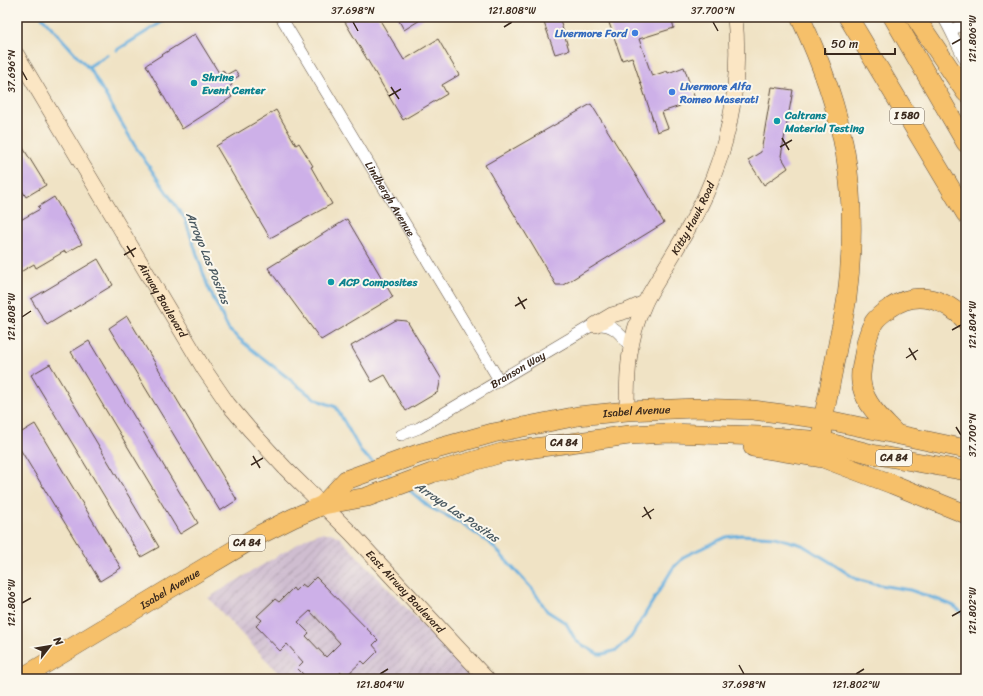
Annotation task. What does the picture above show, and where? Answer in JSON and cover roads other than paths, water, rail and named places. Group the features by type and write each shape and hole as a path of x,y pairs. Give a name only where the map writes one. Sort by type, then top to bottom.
{"highway":[{"path":"800,17 823,68 832,94 845,145 851,194 852,244 847,297 823,419 822,441"},
{"name":"I 580","path":"848,17 966,214"},
{"path":"893,17 966,143"},
{"path":"915,17 966,94"},
{"path":"896,434 866,399 862,387 860,373 864,352 874,322 883,312 894,304 918,298 931,298 946,304 957,311 966,321"},
{"name":"Isabel Avenue","path":"323,505 346,480 418,454 493,433 570,417 627,411 696,408 746,410 823,419 966,449"},
{"name":"Isabel Avenue","path":"20,679 261,534 293,518 323,505 366,497 432,473 505,452 629,435 668,433 761,436 822,441 872,454 966,471"},
{"path":"699,434 710,440 823,458 966,514"}],"main road":[{"name":"Kitty Hawk Road","path":"627,411 630,347 644,302 706,195 724,148 731,118 736,83 737,38 735,17"},
{"name":"Airway Boulevard","path":"17,55 218,391 250,430 285,468 323,505"},
{"path":"595,326 612,315 626,311 644,302"},
{"name":"East Airway Boulevard","path":"323,505 488,679"}],"street":[{"name":"Lindbergh Avenue","path":"281,17 499,380"},
{"path":"943,17 952,30 959,50 966,60"},
{"path":"952,30 966,22"},
{"path":"595,326 600,324 609,326 621,334 630,347"},
{"name":"Branson Way","path":"401,435 419,428 584,330 595,326"}],"waterway":[{"name":"Arroyo Las Positas","path":"42,17 92,72 135,146 185,219 208,287 229,330 311,396 336,407 362,453 373,462"},
{"path":"117,50 170,17"},
{"path":"88,67 107,55"},
{"name":"Arroyo Las Positas","path":"386,472 395,480"},
{"name":"Arroyo Las Positas","path":"408,489 429,507 459,522 491,544 533,590 547,611 566,623 576,641 598,654 617,650 631,637 673,568 685,556 726,537 741,535 775,537 802,545 856,579 874,584 910,590 954,606 966,616"}],"place":[{"name":"Livermore Ford","path":"635,33"},
{"name":"Shrine Event Center","path":"194,83"},
{"name":"Livermore Alfa Romeo Maserati","path":"672,92"},
{"name":"Caltrans Material Testing","path":"777,121"},
{"name":"ACP Composites","path":"331,282"}]}
